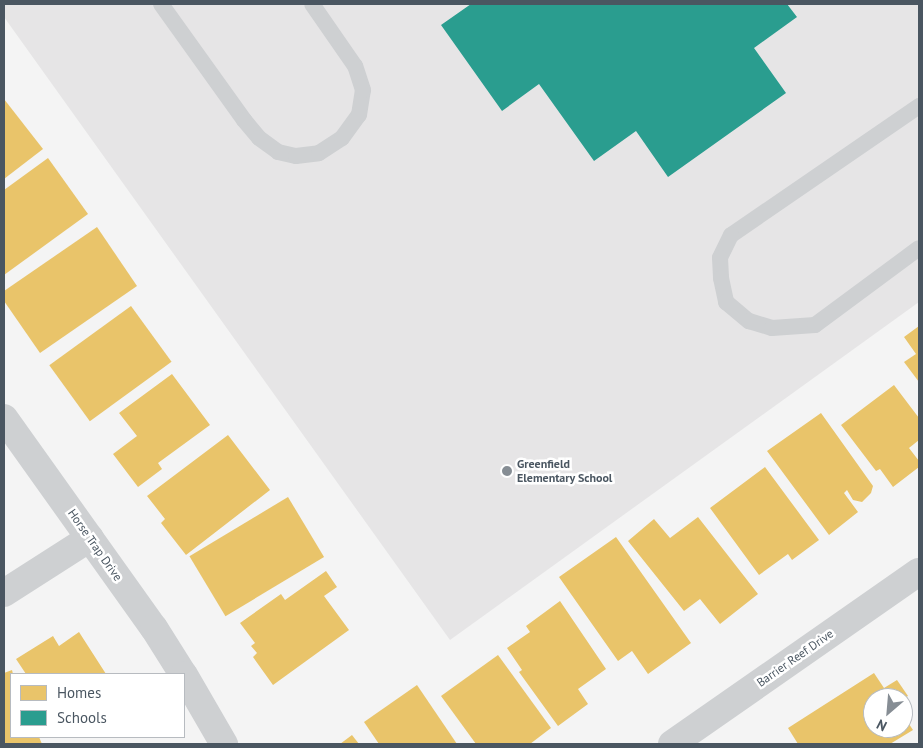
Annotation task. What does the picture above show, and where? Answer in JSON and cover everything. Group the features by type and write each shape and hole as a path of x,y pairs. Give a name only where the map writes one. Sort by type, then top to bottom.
{"street":[{"name":"Horse Trap Drive","path":"4,418 154,628 183,673"},
{"path":"4,593 90,538"},
{"name":"Barrier Reef Drive","path":"686,740 919,572"},
{"name":"Horse Trap Drive","path":"185,677 224,744"}],"lane":[{"path":"162,4 244,120 259,138 278,152 296,156 319,153 342,138 359,115 363,90 355,66 312,4"},
{"path":"919,106 731,235 720,258 721,278 726,302 750,321 772,328 815,325 919,248"}],"shaded area":[{"name":"Greenfield Elementary School","path":"4,4 919,4 919,302 450,640 4,17"}],"building: Homes":[{"path":"4,99 43,149 4,179"},
{"path":"48,158 88,214 4,275 4,190"},
{"path":"97,227 137,286 40,353 4,301 4,291"},
{"path":"131,306 172,362 90,421 49,365"},
{"path":"919,326 919,382 904,362 916,354 904,337"},
{"path":"172,374 210,425 158,463 162,469 138,487 113,454 137,436 119,413"},
{"path":"894,385 919,418 919,440 909,448 919,461 919,467 893,487 880,469 876,471 841,425"},
{"path":"821,413 873,486 871,493 862,502 853,500 847,490 844,493 858,512 829,535 767,451"},
{"path":"228,435 270,490 186,555 161,523 165,519 147,496"},
{"path":"765,467 819,540 792,560 788,554 759,575 710,508"},
{"path":"288,497 324,557 225,616 189,556"},
{"path":"698,517 758,594 720,624 700,599 684,611 628,541 654,519 670,538"},
{"path":"616,537 691,643 648,674 632,651 618,661 559,577"},
{"path":"326,571 337,587 324,596 349,630 273,685 253,657 257,653 251,646 255,643 240,623 281,594 285,600"},
{"path":"560,601 606,669 578,689 588,704 558,726 519,672 522,670 507,648 530,632 526,626"},
{"path":"79,632 105,673 25,673 16,659 53,636 59,646"},
{"path":"498,655 551,728 530,744 476,744 441,696"},
{"path":"12,670 13,673 10,673 10,738 39,738 42,744 4,744 4,673"},
{"path":"874,673 884,688 863,688 863,738 900,738 890,744 798,744 788,728"},
{"path":"897,680 902,688 884,688"},
{"path":"417,685 457,744 379,744 364,722"},
{"path":"352,735 359,744 340,744"}],"building: Schools":[{"path":"471,4 787,4 797,17 754,48 786,93 668,177 636,131 594,161 539,84 502,111 441,25"}],"place":[{"name":"Greenfield Elementary School","path":"507,471"}]}
